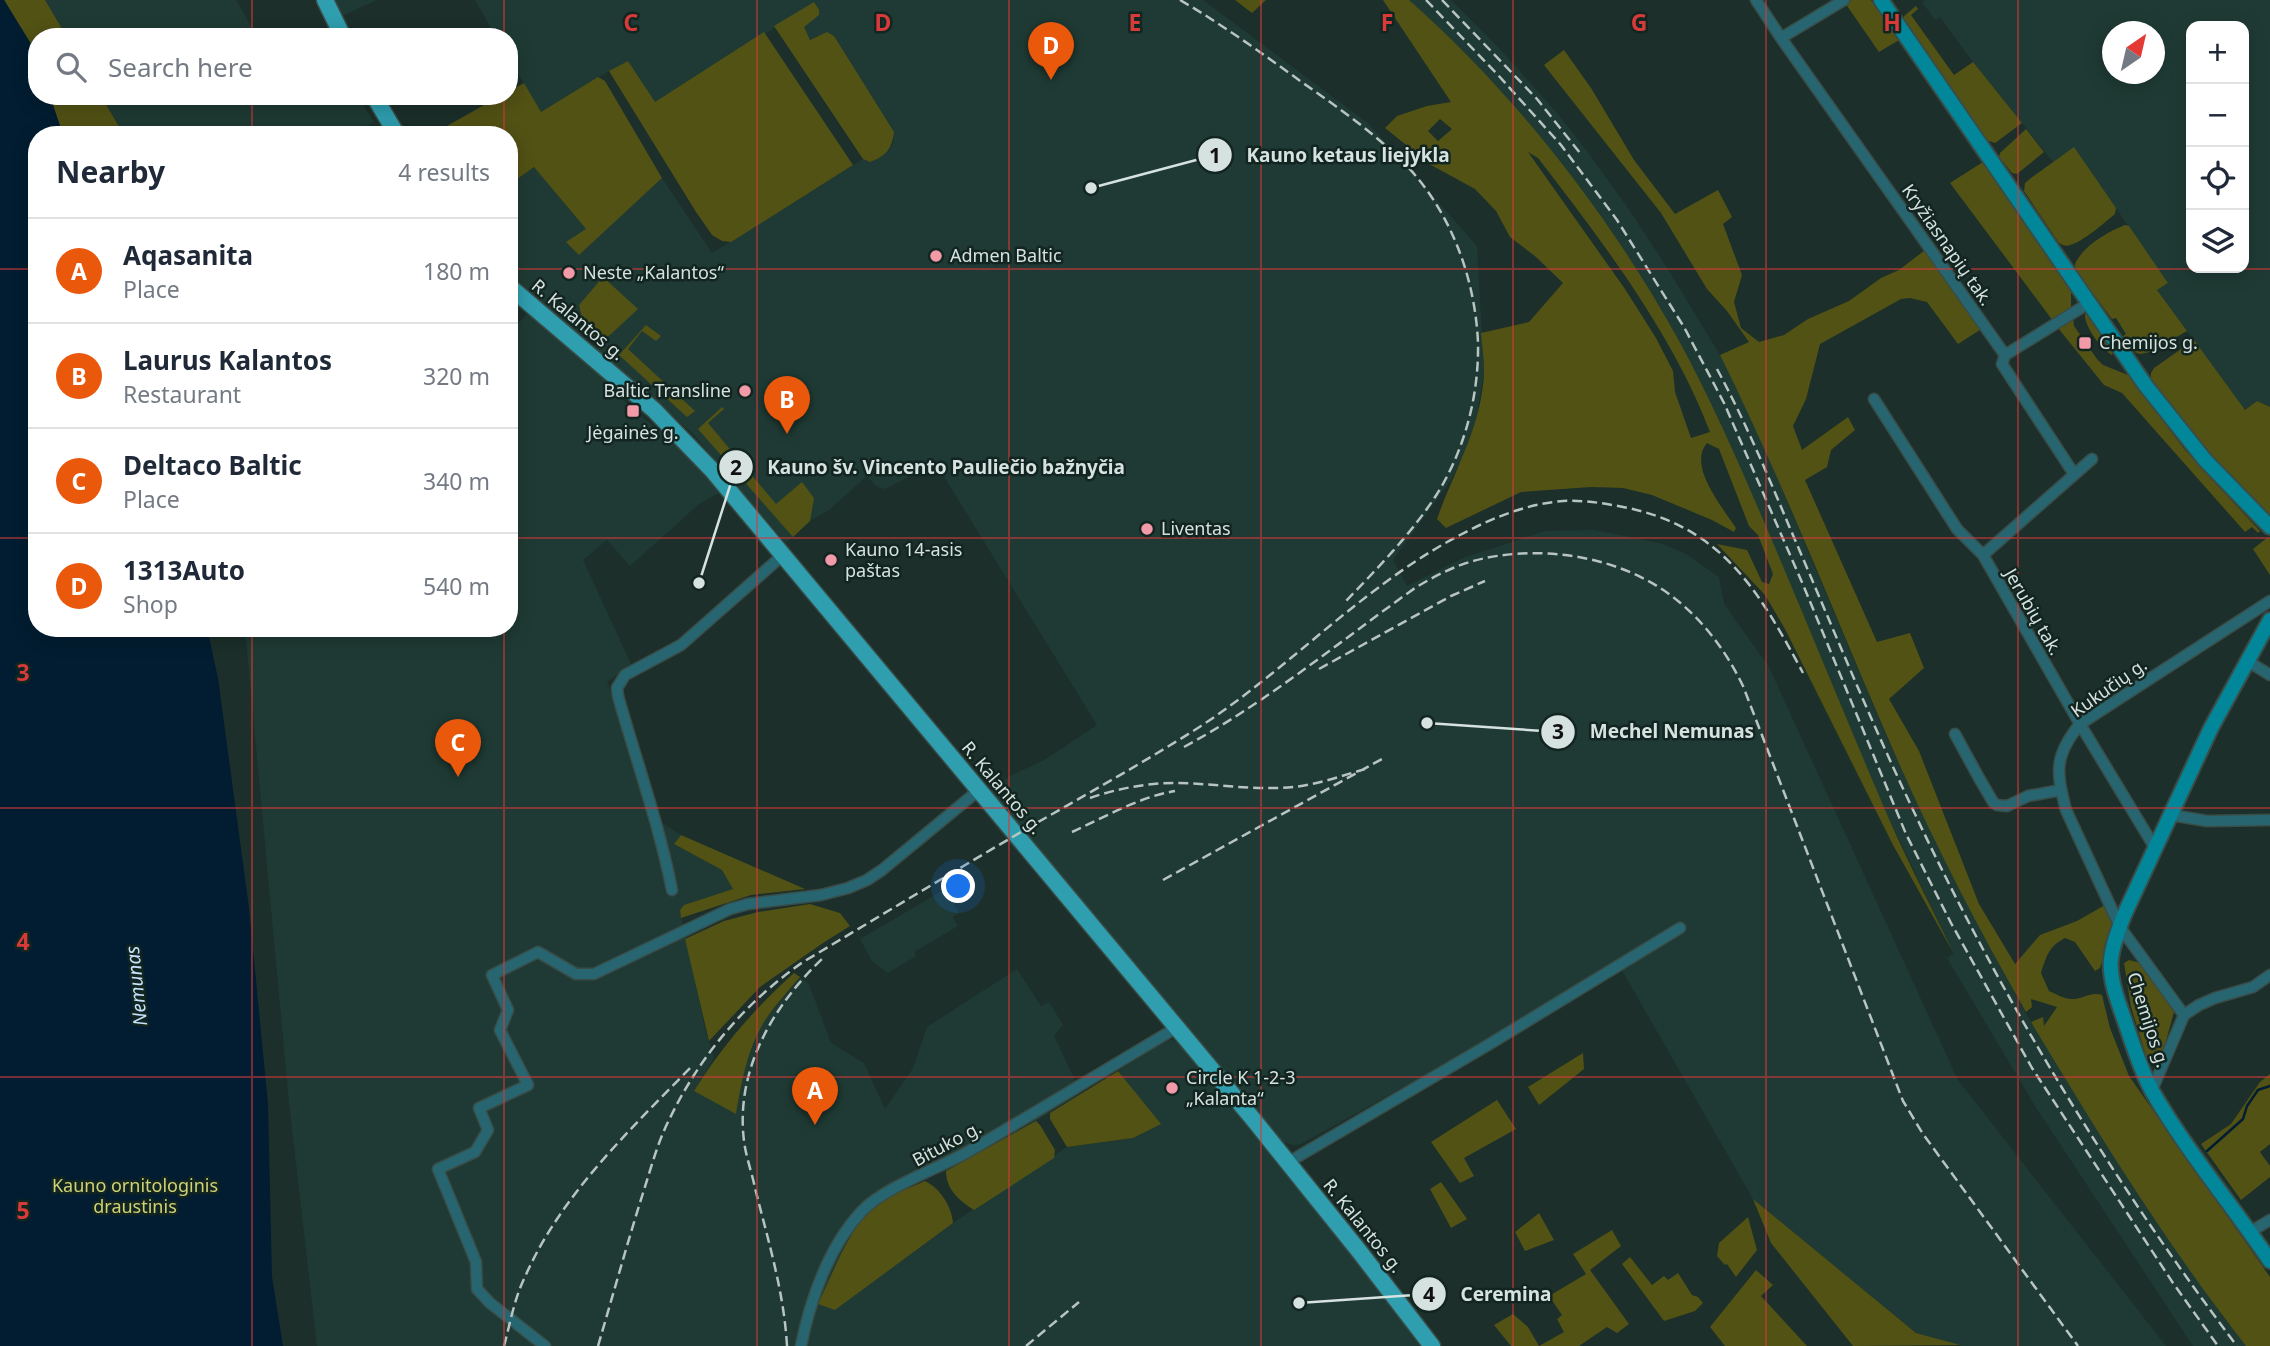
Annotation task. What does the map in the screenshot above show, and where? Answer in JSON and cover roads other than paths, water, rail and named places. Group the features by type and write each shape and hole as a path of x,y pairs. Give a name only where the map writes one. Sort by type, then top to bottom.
{"main road":[{"path":"325,0 339,28"},
{"path":"1881,0 2172,420 2205,460 2270,527"},
{"path":"379,105 392,126"},
{"name":"R. Kalantos g.","path":"518,294 677,432 783,555 1176,1028 1359,1251 1432,1346"},
{"name":"Chemijos g.","path":"2270,620 2211,728 2120,927 2111,960 2113,983 2141,1070 2180,1134 2270,1261"}],"street":[{"name":"Kryžiasnapių tak.","path":"1756,0 2005,355 2002,365 2074,474"},
{"path":"1781,38 1844,0"},
{"path":"2005,355 2089,303"},
{"name":"Jerubių tak.","path":"1874,399 1957,529 1983,555 2155,848"},
{"path":"1983,555 2092,459"},
{"path":"672,890 663,844 648,801 617,688 625,675 681,645 783,555"},
{"name":"Kukučių g.","path":"2184,1015 2120,927 2066,810 2061,790 2059,757 2066,742 2080,724 2270,601"},
{"path":"2249,662 2270,675"},
{"path":"1955,734 1988,794 1997,805 2007,806 2028,796 2061,790"},
{"path":"545,1346 490,1303 477,1289 476,1262 438,1170 475,1152 488,1130 479,1108 528,1085 500,1030 508,1010 492,975 538,952 576,974 594,974 730,909 748,904 821,895 848,888 882,870 979,790"},
{"path":"2171,815 2207,821 2270,820"},
{"path":"1287,1163 1680,928"},
{"path":"2152,1090 2184,1015 2199,1005 2265,985 2270,975"},
{"name":"Bituko g.","path":"801,1346 811,1303 831,1259 861,1211 874,1200 1038,1112 1176,1028"},
{"path":"2250,1232 2270,1220"}],"water":[{"name":"Kauno ornitologinis draustinis","path":"0,0 4,0 28,39 28,105 53,105 60,126 28,126 28,637 209,637 218,678 249,908 268,1104 272,1277 283,1346 0,1346"}],"waterway":[{"path":"2207,1151 2243,1119 2247,1106 2258,1090 2270,1086"}],"railway":[{"path":"1180,0 1212,19 1328,100 1399,158 1432,197 1456,242 1465,267 1476,317 1478,363 1473,402 1463,440 1447,477 1417,523 1345,602"},
{"path":"1426,0 1561,145 1617,220 1684,327 1724,403 1804,587 1906,834 1951,923 2032,1068 2173,1283 2218,1346"},
{"path":"1442,0 1537,99 1580,153"},
{"path":"1717,369 1764,466 1891,763 1978,941 2057,1080 2100,1148 2189,1281 2237,1346"},
{"path":"598,1346 637,1212 666,1127 682,1095 711,1051 763,994 803,962 1201,726 1234,703 1391,578 1460,535 1510,513 1563,501 1608,504 1657,516 1687,529 1712,546 1734,566 1770,615 1803,673"},
{"path":"1184,747 1274,691 1415,588 1465,563 1526,553 1580,557 1633,573 1656,586 1678,601 1707,629 1743,686 1903,1101 1923,1134 2078,1346"},
{"path":"1319,669 1451,596 1485,581"},
{"path":"1163,880 1382,759"},
{"path":"1090,798 1131,787 1163,783 1287,788 1321,782 1365,769"},
{"path":"1072,832 1135,803 1175,791"},
{"path":"787,1346 779,1286 745,1147 743,1114 752,1063 762,1040 790,995 825,956"},
{"path":"504,1346 521,1287 539,1248 557,1219 599,1164 693,1065"},
{"path":"1026,1346 1079,1302"}],"place":[{"name":"1313Auto","path":"1051,80"},
{"name":"Kauno ketaus liejykla","path":"1091,188"},
{"name":"Admen Baltic","path":"936,256"},
{"name":"Neste „Kalantos“","path":"569,273"},
{"name":"Chemijos g.","path":"2085,343"},
{"name":"Baltic Transline","path":"745,391"},
{"name":"Jėgainės g.","path":"633,411"},
{"name":"Laurus Kalantos","path":"787,434"},
{"name":"Liventas","path":"1147,529"},
{"name":"Kauno 14-asis paštas","path":"831,560"},
{"name":"Kauno šv. Vincento Pauliečio bažnyčia","path":"699,583"},
{"name":"Mechel Nemunas","path":"1427,723"},
{"name":"Deltaco Baltic","path":"458,777"},
{"name":"Circle K 1-2-3 „Kalanta“","path":"1172,1088"},
{"name":"Aqasanita","path":"815,1125"},
{"name":"Ceremina","path":"1299,1303"}],"water label":[{"name":"Nemunas","path":"136,986"}]}
